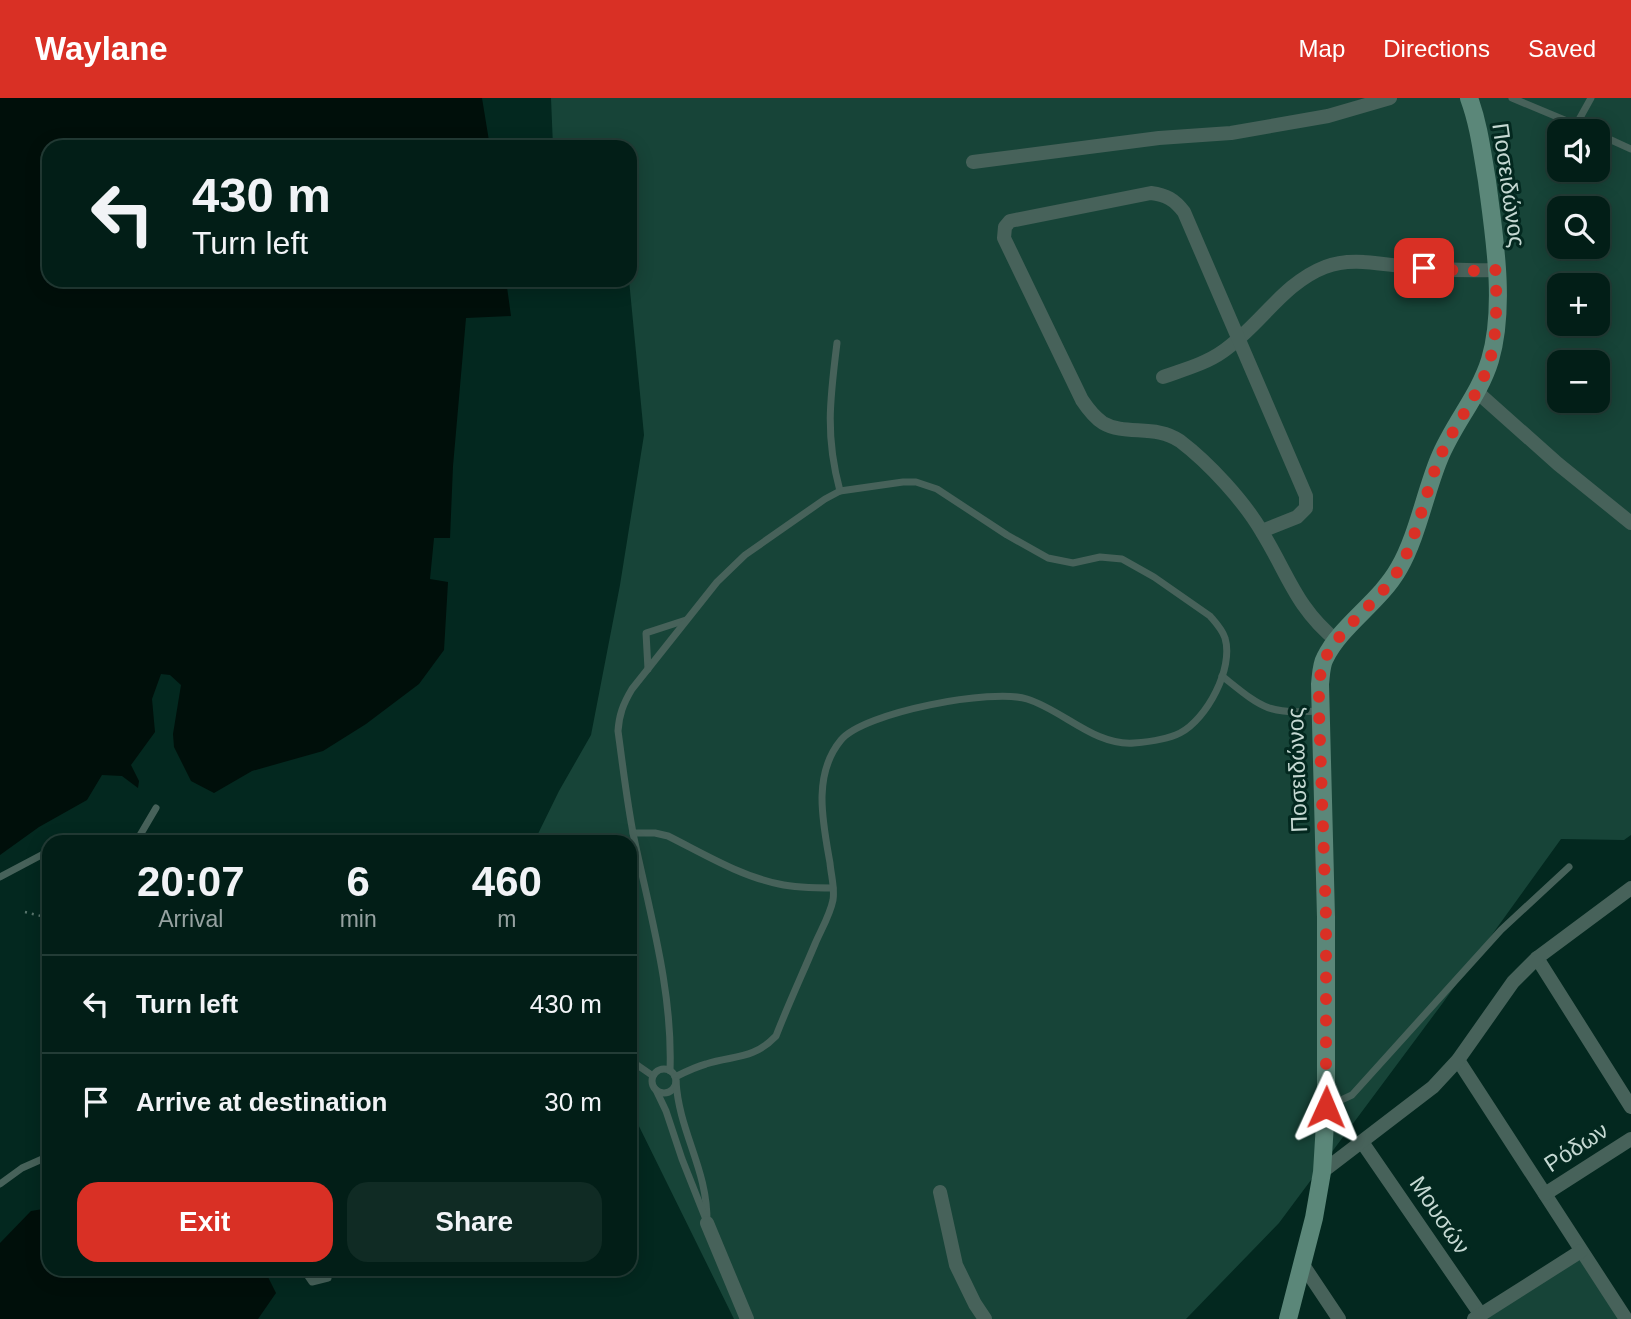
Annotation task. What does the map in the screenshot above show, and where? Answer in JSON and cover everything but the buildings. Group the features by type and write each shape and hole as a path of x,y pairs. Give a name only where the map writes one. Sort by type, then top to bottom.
{"street":[{"path":"972,162 1158,138 1231,133 1328,116 1391,98"},
{"name":"Ποσειδώνος","path":"1288,1319 1303,1265 1322,1172 1326,1107 1326,916 1320,684 1324,659 1399,568 1442,452 1490,360 1496,323 1492,220 1480,133 1469,98"},
{"path":"1262,531 1297,517 1306,508 1306,496 1184,212 1175,201 1164,195 1151,193 1010,221 1005,227 1004,238 1082,400 1092,415 1106,425 1153,430 1168,434 1180,442 1232,493 1262,531 1307,612 1337,641"},
{"path":"1163,377 1221,353 1282,296 1310,274 1328,265 1376,262 1465,271 1496,270"},
{"path":"1476,391 1558,464 1631,523"},
{"path":"1322,1172 1433,1087 1458,1060 1513,982 1537,958 1631,888"},
{"path":"1537,958 1631,1107"},
{"path":"1458,1060 1626,1319"},
{"name":"Ρόδων","path":"1545,1194 1631,1139"},
{"name":"Μουσών","path":"1362,1142 1477,1317"},
{"path":"940,1192 956,1265 985,1319"},
{"path":"707,1223 747,1319"},
{"path":"1477,1317 1581,1251"},
{"path":"1303,1265 1339,1319"}],"lane":[{"path":"1512,98 1562,119"},
{"path":"1579,119 1591,98"},
{"path":"1610,139 1631,149"},
{"path":"836,343 828,420 832,462 840,491"},
{"path":"707,1223 666,1111 652,1084 653,1076 658,1070 674,1076 705,1064 752,1054 766,1047 776,1037 831,908 834,888 822,812 824,778 832,755 842,739 855,728 913,707 1007,695 1024,697 1039,703 1094,734 1115,741 1132,743 1178,734 1193,725 1202,714 1222,676 1227,652 1225,638 1219,627 1210,616 1133,564 1111,556 1073,563 1048,558 927,484 903,482 840,491 824,499 745,555 717,582 632,689 622,705 618,731 633,833 668,836 756,878 780,885 834,888"},
{"path":"648,669 646,633 687,620"},
{"path":"1222,676 1254,702 1268,709 1285,712 1319,711"},
{"path":"140,835 156,808"},
{"path":"637,852 663,974 678,1108 703,1179 707,1223"},
{"path":"0,877 42,855"},
{"path":"1326,1107 1352,1095 1501,930 1569,867"},
{"path":"637,1065 653,1076"},
{"path":"656,1090 671,1092 674,1076"},
{"path":"0,1184 22,1168 42,1159"},
{"path":"308,1276 312,1282 328,1278"}],"path":[{"path":"25,912 42,916"}],"green space":[{"path":"551,98 1631,98 1631,835 1624,840 1561,839 1279,1223 1186,1319 734,1319 637,1122 637,835 537,835 591,735 620,585 644,435 630,287 637,287 637,140 553,140"},
{"path":"1577,1253 1619,1319 1479,1319"}],"shaded area":[{"path":"0,98 482,98 489,140 42,140 42,287 507,287 511,316 466,318 453,466 450,538 434,538 430,579 448,582 444,650 419,684 366,724 323,751 252,771 214,793 191,781 174,747 173,734 181,685 170,675 161,674 152,699 155,732 131,765 139,781 138,788 122,776 102,775 87,800 39,827 0,855"},
{"path":"42,1209 42,1276 268,1276 276,1293 258,1319 0,1319 0,1243 31,1211"}],"route":[{"path":"1326,1107 1326,916 1319,711 1324,659 1399,568 1442,452 1490,360 1496,323 1496,270 1424,268"}]}
